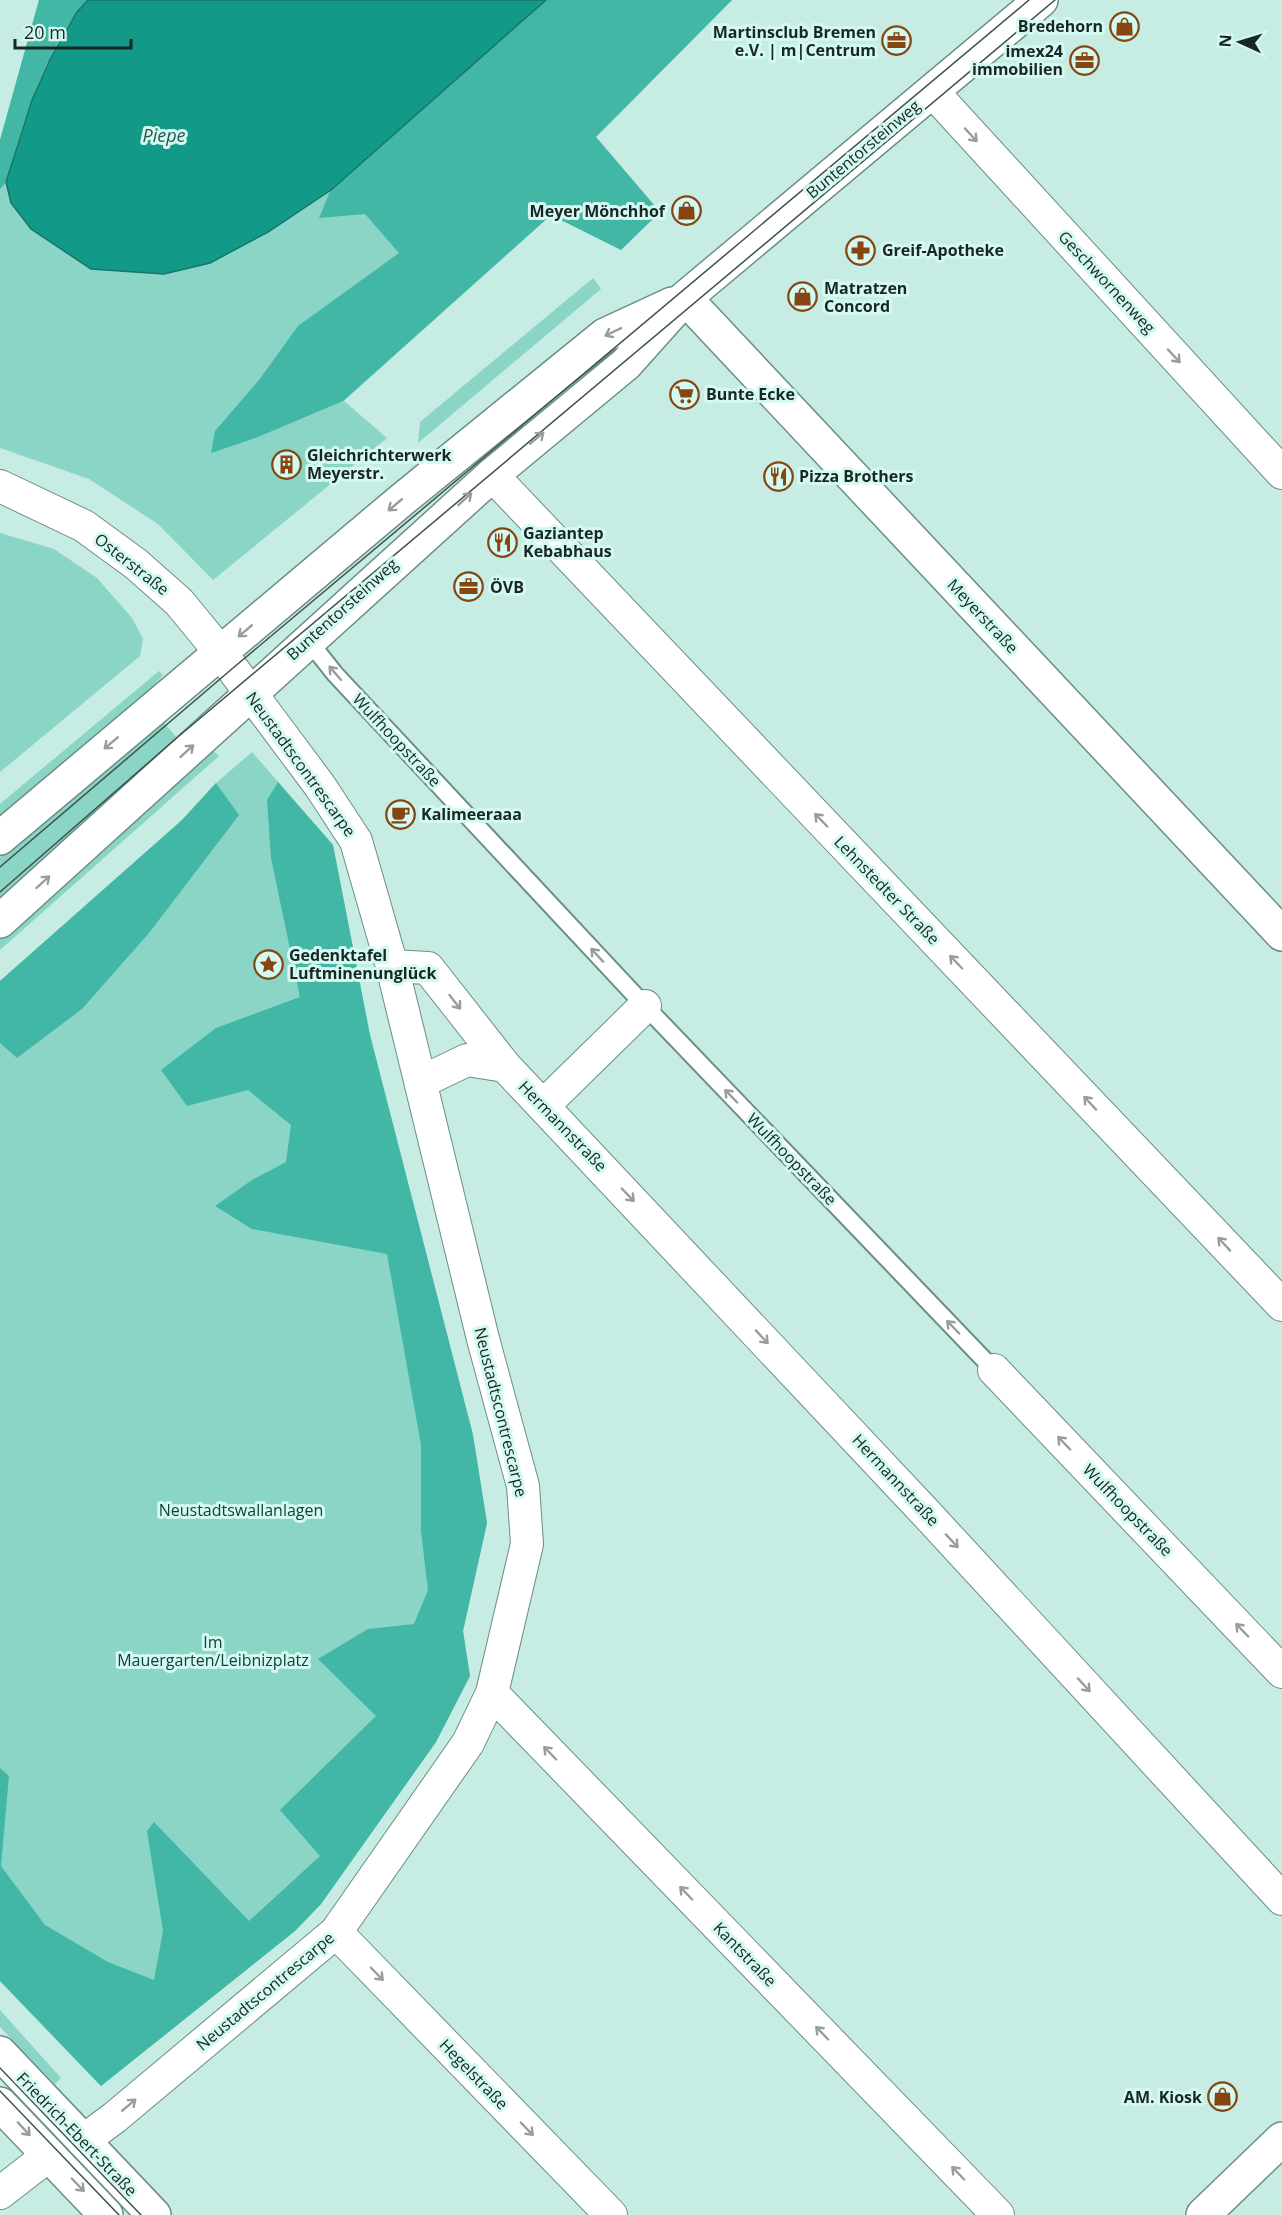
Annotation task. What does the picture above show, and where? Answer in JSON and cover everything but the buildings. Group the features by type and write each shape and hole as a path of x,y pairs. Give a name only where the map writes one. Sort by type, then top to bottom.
{"street":[{"name":"Buntentorsteinweg","path":"0,837 236,673 308,640 492,475 626,364 685,298 1041,0"},
{"name":"Geschwornenweg","path":"932,92 1282,473"},
{"name":"Buntentorsteinweg","path":"0,921 236,673 605,335 685,298"},
{"name":"Meyerstraße","path":"685,298 1282,934"},
{"name":"Lehnstedter Straße","path":"492,475 1276,1287"},
{"name":"Osterstraße","path":"0,486 84,526 136,564 179,602 236,673"},
{"name":"Neustadtscontrescarpe","path":"83,2140 114,2118 336,1932 468,1743 492,1693 527,1544 523,1486 483,1339 392,966 356,841 320,786 236,673"},
{"name":"Hermannstraße","path":"392,966 428,968 505,1066 917,1502 1282,1899"},
{"path":"543,1106 645,1006"},
{"name":"Hermannstraße","path":"421,1082 467,1060 505,1066"},
{"name":"Wulfhoopstraße","path":"994,1370 1282,1672"},
{"name":"Kantstraße","path":"492,1693 998,2215"},
{"name":"Hegelstraße","path":"336,1932 611,2215"},
{"name":"Friedrich-Ebert-Straße","path":"0,2053 154,2215"},
{"name":"Friedrich-Ebert-Straße","path":"0,2103 106,2215"},
{"path":"1203,2215 1282,2139"},
{"path":"0,2193 49,2155"}],"lane":[{"name":"Wulfhoopstraße","path":"308,640 343,683 645,1006 994,1370"}],"green space":[{"path":"39,0 732,0 596,137 660,212 621,250 551,215 344,401 387,438 213,580 158,524 89,479 0,448 0,140"},
{"path":"593,278 601,289 418,443 420,422"},
{"path":"0,533 54,549 97,578 132,618 143,639 140,656 0,772"},
{"path":"159,671 163,675 140,700 0,818 0,804"},
{"path":"159,717 183,745 0,904 0,857"},
{"path":"213,751 219,756 0,950 0,938 156,795"},
{"name":"Neustadtswallanlagen","path":"252,752 333,845 370,1035 473,1435 487,1523 463,1631 470,1676 436,1742 321,1904 295,1931 101,2086 0,1981 0,981 182,820 216,783"},
{"path":"0,2010 61,2078 55,2084 0,2027"}],"shaded area":[{"path":"39,0 88,0 59,40 47,62 28,110 6,182 0,189 0,140"},
{"path":"546,0 732,0 596,137 660,212 621,250 551,215 343,401 258,437 211,453 215,431 259,380 298,326 399,253 365,214 319,218 331,189"},
{"path":"278,782 333,845 370,1035 473,1435 487,1523 463,1631 470,1676 436,1742 321,1904 295,1931 101,2086 0,1981 0,1768 9,1776 1,1866 45,1925 108,1962 154,1980 163,1931 147,1831 154,1822 249,1921 320,1856 280,1810 376,1716 318,1659 368,1629 414,1624 428,1590 421,1531 421,1445 387,1254 252,1229 215,1206 252,1180 286,1162 291,1125 248,1090 187,1106 161,1070 216,1028 300,997 271,858 267,800"},
{"path":"216,783 239,815 149,933 82,1009 17,1058 0,1043 0,981 182,820"}],"water":[{"name":"Piepe","path":"88,0 546,0 331,190 268,232 210,263 164,274 91,269 31,229 11,203 6,182 32,100 50,59 77,12"}],"tram line":[{"path":"0,867 233,668 1029,0"},
{"path":"0,892 179,736 1055,0"},
{"path":"0,2068 141,2215"},
{"path":"0,2091 119,2215"}],"place":[{"name":"Bredehorn","path":"1124,26"},
{"name":"Martinsclub Bremen e.V. | m|Centrum","path":"897,41"},
{"name":"imex24 immobilien","path":"1084,60"},
{"name":"Meyer Mönchhof","path":"686,211"},
{"name":"Greif-Apotheke","path":"861,250"},
{"name":"Matratzen Concord","path":"803,297"},
{"name":"Bunte Ecke","path":"685,394"},
{"name":"Gleichrichterwerk Meyerstr.","path":"286,464"},
{"name":"Pizza Brothers","path":"778,476"},
{"name":"Gaziantep Kebabhaus","path":"502,542"},
{"name":"ÖVB","path":"469,587"},
{"name":"Kalimeeraaa","path":"400,814"},
{"name":"Gedenktafel Luftminenunglück","path":"268,964"},
{"name":"AM. Kiosk","path":"1223,2097"}],"park label":[{"name":"Im Mauergarten/Leibnizplatz","path":"213,1651"}]}
